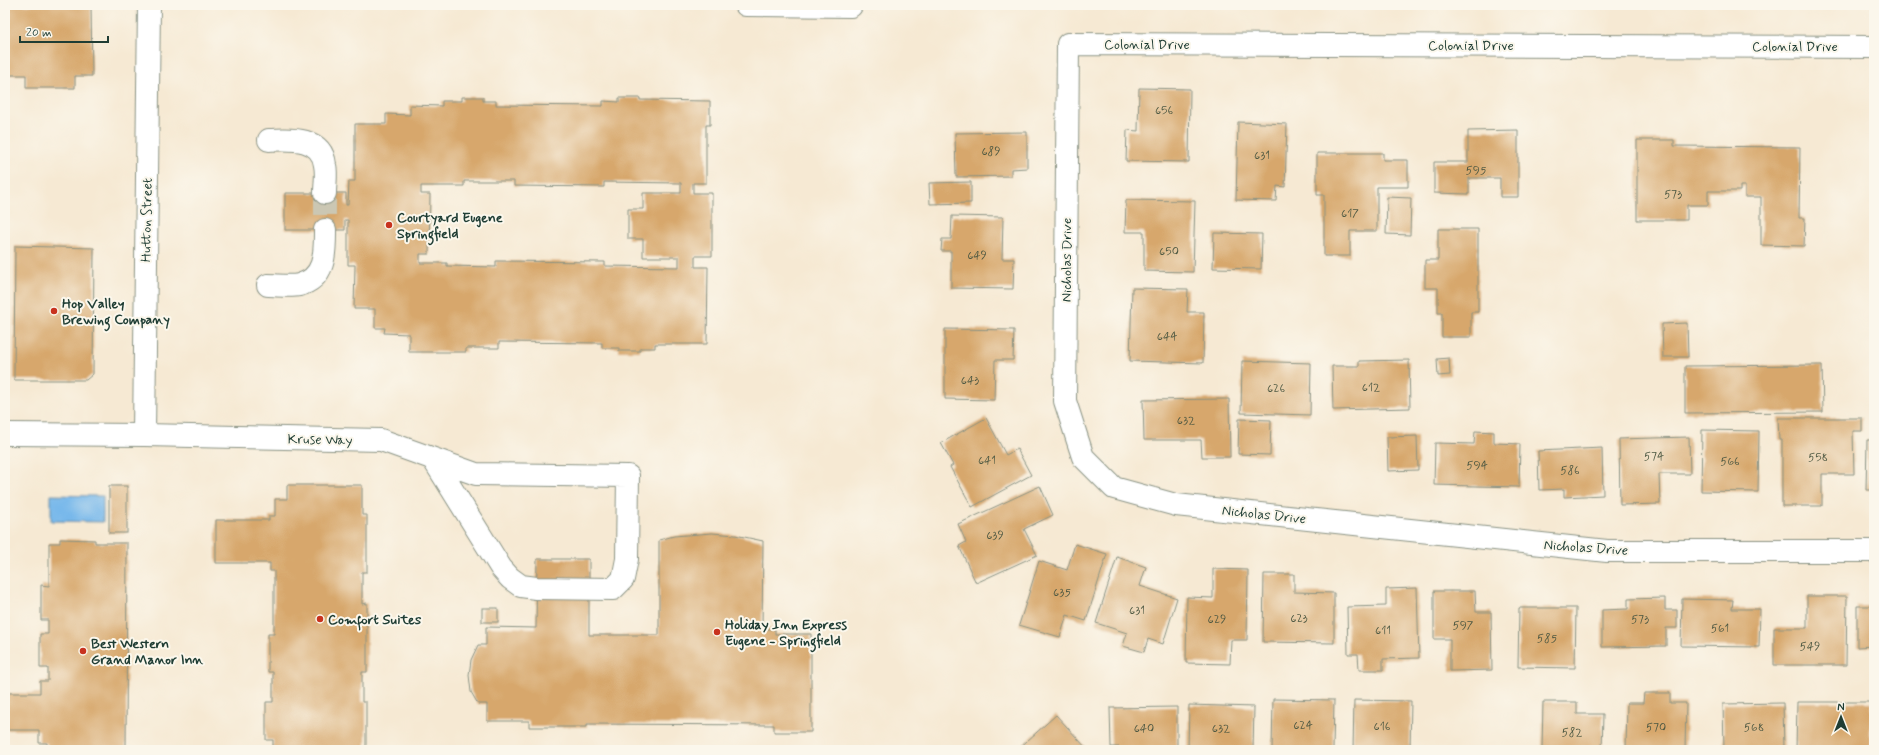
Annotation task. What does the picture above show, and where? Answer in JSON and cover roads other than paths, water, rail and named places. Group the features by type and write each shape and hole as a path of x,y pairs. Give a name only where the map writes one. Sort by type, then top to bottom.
{"street":[{"name":"Hutton Street","path":"144,435 149,5"},
{"path":"746,5 850,6"},
{"name":"Colonial Drive","path":"1068,44 1874,47"},
{"name":"Nicholas Drive","path":"1068,44 1065,401 1083,457 1114,488 1176,505 1607,551 1874,551"},
{"path":"269,140 296,139 315,146 322,155 326,164 325,193"},
{"path":"268,285 299,285 316,274 322,268 325,258 325,230"},
{"name":"Kruse Way","path":"5,434 144,435 381,440 433,458 476,474 628,476 627,559 623,579 613,589 536,588 521,586 510,578 501,568 433,458"}],"water":[{"path":"51,495 103,496 103,522 51,521"}],"tunnel":[{"path":"325,193 325,230"}],"place":[{"name":"Courtyard Eugene Springfield","path":"389,225"},
{"name":"Hop Valley Brewing Company","path":"54,311"},
{"name":"Comfort Suites","path":"320,619"},
{"name":"Holiday Inn Express Eugene - Springfield","path":"717,632"},
{"name":"Best Western Grand Manor Inn","path":"83,651"}]}
